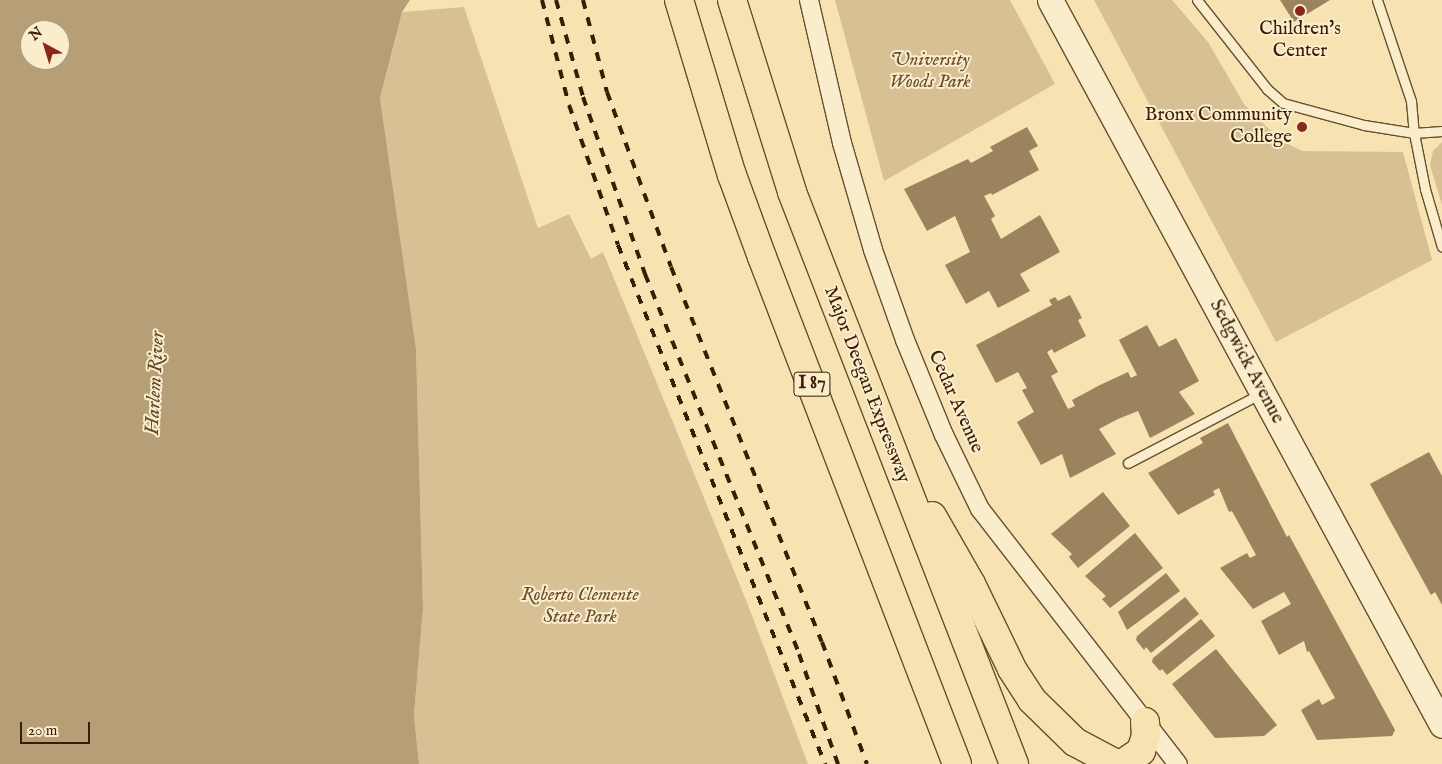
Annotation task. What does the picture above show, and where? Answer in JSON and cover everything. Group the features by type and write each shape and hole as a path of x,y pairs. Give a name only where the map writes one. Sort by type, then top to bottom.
{"highway":[{"name":"I 87","path":"679,0 732,175 957,764"},
{"name":"Major Deegan Expressway","path":"732,0 792,192 1014,764"},
{"path":"883,430 971,584 1021,684 1060,729 1089,750 1116,764"},
{"path":"1122,764 1129,762 1141,751 1146,736 1145,722"}],"main road":[{"name":"Sedgwick Avenue","path":"1050,0 1442,725"}],"street":[{"name":"Cedar Avenue","path":"809,0 842,143 872,250 904,340 944,435 980,509 1178,764"}],"lane":[{"path":"1197,0 1267,89 1283,103 1364,125 1414,133 1442,131"},
{"path":"1377,0 1411,101 1414,133 1425,189 1442,247"},
{"path":"1128,463 1262,392"}],"green space":[{"name":"University Woods Park","path":"835,0 1010,0 1055,84 884,181"},
{"path":"1094,0 1172,0 1208,42 1244,104 1280,140 1302,151 1403,152 1432,260 1276,342"},
{"name":"Roberto Clemente State Park","path":"464,7 538,228 569,214 591,259 603,252 748,605 808,764 419,764 414,715 423,608 416,349 380,98 402,12"},
{"path":"1442,142 1442,205 1430,165 1433,151"}],"water":[{"name":"Harlem River","path":"0,0 410,0 402,12 380,98 416,349 423,608 414,715 419,764 0,764"}],"building":[{"name":"Children's Center","path":"1280,0 1330,0 1294,22"},
{"path":"1027,127 1038,146 1029,151 1039,170 992,195 991,193 984,196 995,216 991,219 1001,239 1040,215 1060,252 1020,274 1030,291 998,308 989,291 966,304 945,265 970,252 955,216 927,231 904,189 968,159 971,163 993,151 990,147"},
{"path":"1070,295 1082,318 1078,320 1086,336 1054,353 1052,349 1047,352 1058,372 1051,376 1068,409 1075,406 1072,400 1100,385 1128,372 1131,378 1137,375 1119,340 1147,325 1159,347 1176,338 1199,381 1179,392 1195,414 1150,438 1138,411 1118,419 1099,429 1116,454 1070,478 1062,454 1041,465 1017,422 1034,412 1022,390 1027,388 1018,372 996,383 976,345 1052,305 1049,300 1055,297 1058,301"},
{"path":"1228,423 1287,537 1289,535 1395,730 1392,736 1317,740 1301,710 1319,699 1322,705 1335,698 1309,651 1307,652 1304,641 1279,655 1261,621 1291,604 1284,592 1253,609 1220,568 1247,553 1250,558 1256,555 1232,511 1229,512 1219,488 1213,491 1215,495 1178,515 1148,473 1203,443 1200,438"},
{"path":"1429,452 1442,476 1442,605 1435,592 1431,595 1370,484"},
{"path":"1103,492 1130,526 1078,568 1069,557 1072,554 1051,534"},
{"path":"1135,533 1163,568 1110,608 1102,599 1106,596 1085,576"},
{"path":"1166,573 1180,591 1127,630 1118,612"},
{"path":"1185,597 1199,614 1151,653 1146,647 1144,650 1136,640 1137,636"},
{"path":"1201,619 1215,636 1167,675 1162,669 1160,671 1152,662 1153,658"},
{"path":"1216,649 1277,725 1264,736 1215,738 1172,684"}],"railway":[{"path":"542,0 569,105 618,245 825,764"},
{"path":"556,0 583,97 645,274 799,654 838,764"},
{"path":"583,0 607,92 671,267 822,642 867,764"}],"place":[{"name":"Children's Center","path":"1300,11"},
{"name":"Bronx Community College","path":"1302,127"}]}
